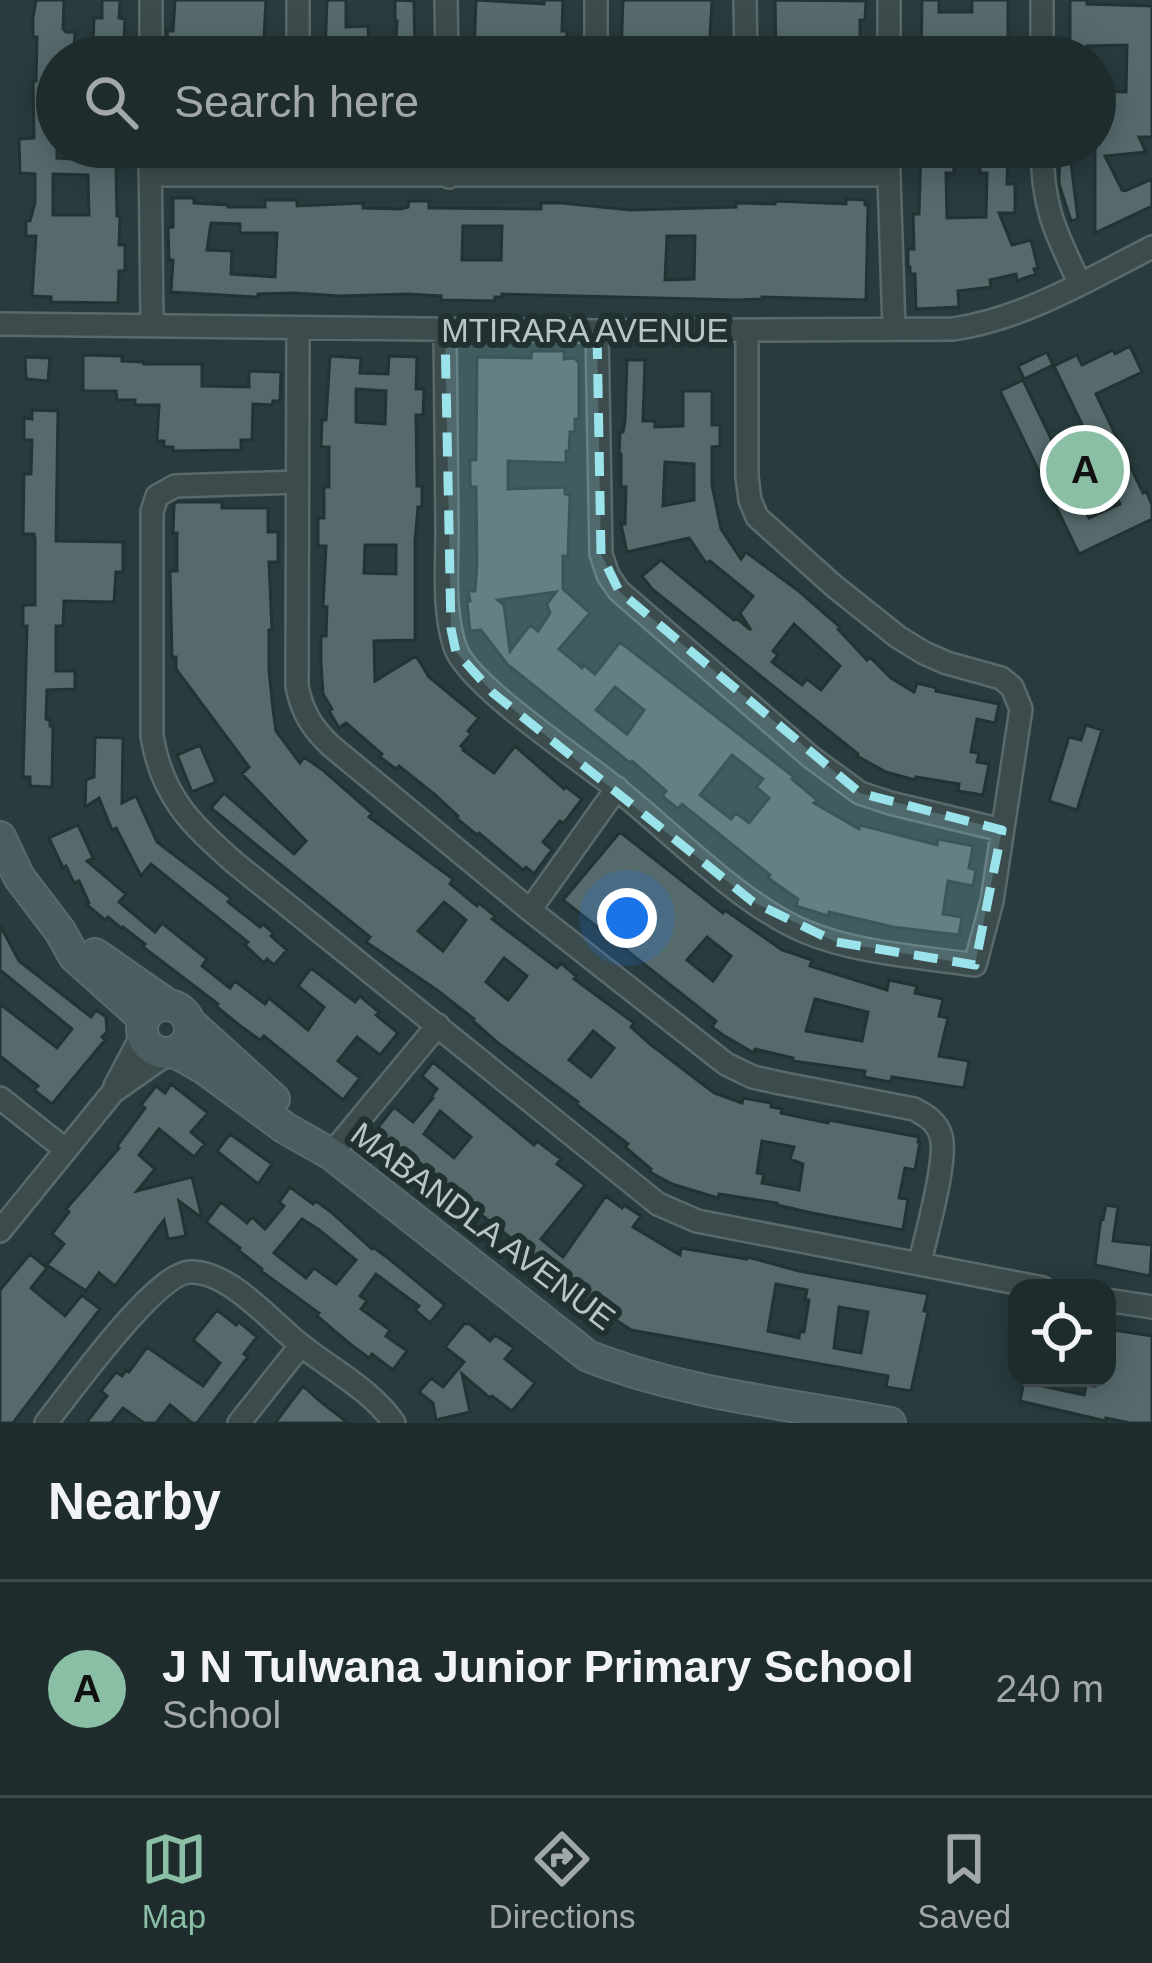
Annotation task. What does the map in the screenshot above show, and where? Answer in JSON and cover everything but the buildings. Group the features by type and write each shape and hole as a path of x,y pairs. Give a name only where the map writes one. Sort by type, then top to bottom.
{"street":[{"path":"151,0 151,36"},
{"path":"298,0 298,36"},
{"path":"446,0 447,36"},
{"path":"596,0 596,36"},
{"path":"745,0 746,36"},
{"path":"889,0 889,36"},
{"path":"1042,0 1042,36"},
{"path":"150,168 152,325"},
{"path":"298,168 298,175"},
{"path":"449,168 449,176"},
{"path":"595,168 595,174"},
{"path":"746,168 746,175"},
{"path":"888,168 894,329"},
{"path":"1043,168 1049,218 1080,284"},
{"path":"150,175 888,175"},
{"name":"MTIRARA AVENUE","path":"0,324 597,331 975,326 1080,284 1152,247"},
{"path":"298,328 297,686 308,720 331,746 530,910 726,1064 766,1080 914,1109 934,1122 943,1151 920,1262"},
{"path":"445,330 447,600 456,652 493,693 753,902 805,932 836,943 975,965 992,901 1021,709 1012,687 1001,678 947,664 898,637 757,517 747,477 747,330"},
{"path":"597,331 601,554 619,590 812,758 860,793 1003,830"},
{"path":"297,482 175,486 157,496 152,512 150,695 156,762 177,805 197,830 634,1186 676,1213 1008,1281"},
{"path":"530,910 616,788"},
{"name":"MABANDLA AVENUE","path":"0,837 38,906 164,1031 278,1102 323,1149 588,1356 685,1385 890,1423"},
{"path":"323,1149 439,1025"},
{"path":"0,1232 164,1031"},
{"path":"0,1098 66,1150"},
{"path":"46,1423 167,1280 191,1271 235,1288 367,1394 394,1423"},
{"path":"1116,1301 1152,1307"},
{"path":"239,1423 301,1345"}],"highlighted area":[{"path":"445,330 597,331 601,554 619,591 860,793 1002,830 975,965 836,942 753,902 493,693 456,652 451,629"}],"place":[{"name":"J N Tulwana Junior Primary School","path":"1085,470"}]}
